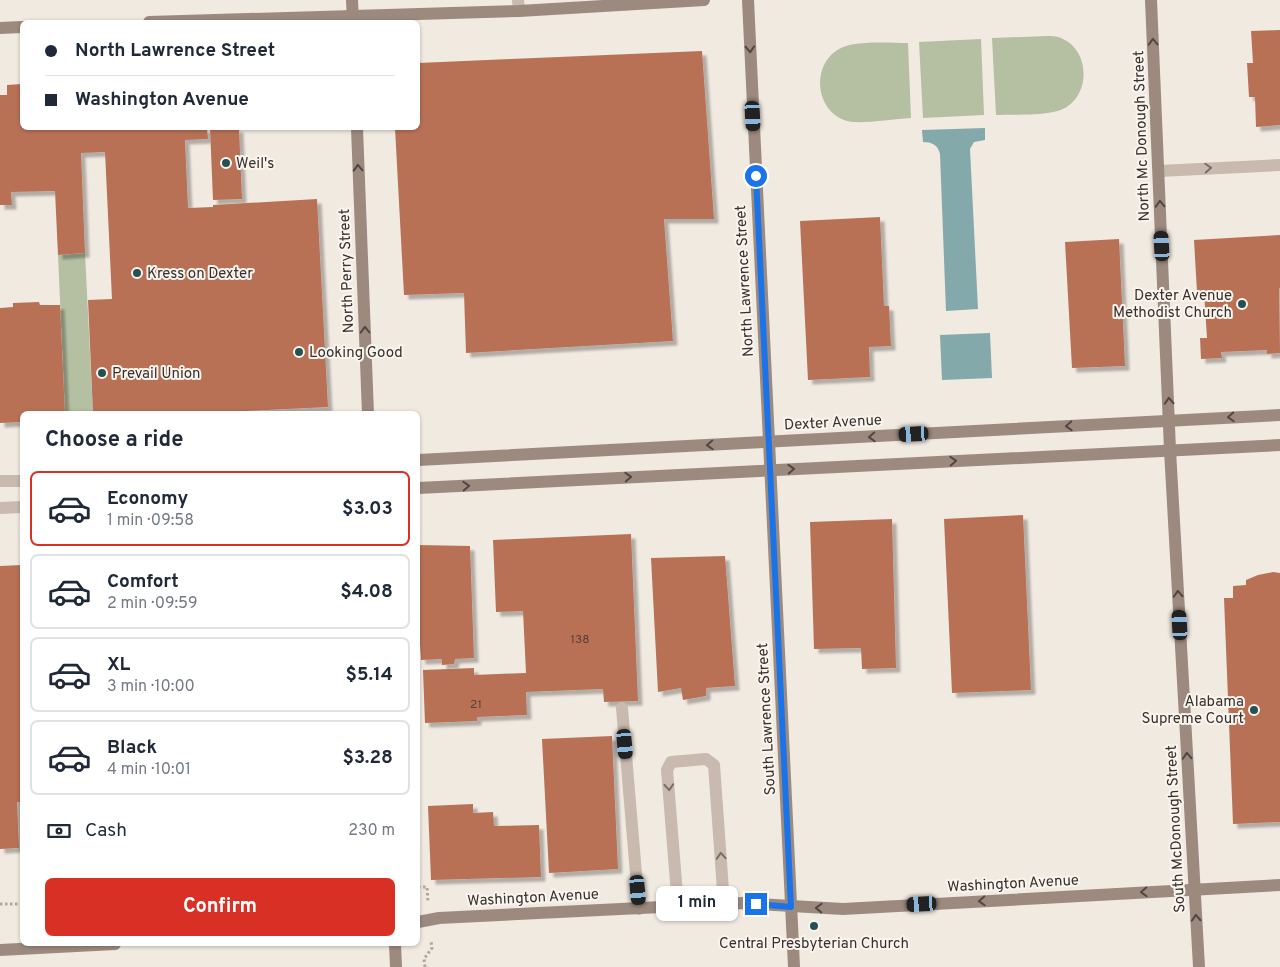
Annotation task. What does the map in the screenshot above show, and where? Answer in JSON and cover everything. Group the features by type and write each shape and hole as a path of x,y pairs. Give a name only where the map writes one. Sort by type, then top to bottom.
{"street":[{"path":"352,0 353,19"},
{"path":"285,20 353,19 518,5 704,0"},
{"name":"North Lawrence Street","path":"748,0 769,470"},
{"name":"North Mc Donough Street","path":"1151,0 1170,450"},
{"path":"0,28 20,27"},
{"name":"North Perry Street","path":"356,130 368,411"},
{"path":"1159,170 1280,165"},
{"name":"Dexter Avenue","path":"420,460 1280,415"},
{"path":"420,488 1280,445"},
{"name":"South McDonough Street","path":"1170,450 1199,967"},
{"name":"South Lawrence Street","path":"769,470 794,967"},
{"path":"0,481 20,481"},
{"path":"0,508 20,507"},
{"path":"622,708 639,908"},
{"path":"678,907 667,770 671,762 706,759 714,765 724,904"},
{"name":"Washington Avenue","path":"420,922 439,918 743,903 791,907 843,908 1280,886"},
{"path":"0,950 77,946"},
{"path":"395,946 396,967"}],"path":[{"path":"420,887 427,887 428,903"},
{"path":"0,904 20,904"},
{"path":"424,967 424,958 432,948 431,941"}],"green space":[{"path":"1058,37 1068,42 1076,49 1081,58 1083,79 1076,99 1062,110 1053,112 996,115 992,38"},
{"path":"981,39 984,115 923,118 919,42"},
{"path":"908,43 911,118 853,122 841,118 831,111 821,91 820,79 823,67 829,57 839,49 853,44"},
{"path":"85,253 93,411 65,411 58,255"}],"water":[{"path":"985,128 985,140 974,142 970,149 978,309 946,311 940,154 938,148 934,145 923,142 922,130"},
{"path":"990,333 992,378 942,380 940,335"}],"building":[{"path":"1280,30 1280,125 1256,127 1255,97 1249,97 1247,63 1253,63 1251,31"},
{"path":"702,51 714,219 664,219 673,341 466,353 464,293 404,295 395,130 420,130 420,63"},
{"path":"20,84 20,130 207,130 208,139 185,140 188,208 317,199 328,407 245,411 93,411 88,300 112,299 105,152 81,153 85,253 58,255 55,191 11,192 12,205 0,205 0,95 7,95 7,85"},
{"name":"Weil's","path":"210,130 239,130 242,199 213,200"},
{"path":"880,217 884,306 889,306 891,346 869,347 870,377 808,380 800,221"},
{"name":"Dexter Avenue Methodist Church","path":"1280,235 1280,353 1267,354 1267,350 1221,352 1222,358 1201,359 1200,338 1207,338 1204,292 1197,292 1194,240"},
{"path":"1119,239 1125,366 1072,368 1065,242"},
{"path":"39,302 40,305 60,305 65,411 20,411 20,422 0,423 0,308 13,307 13,303"},
{"path":"1023,515 1031,690 952,693 944,519"},
{"path":"892,519 896,668 862,669 861,648 814,649 810,522"},
{"path":"631,534 638,701 604,702 603,689 526,692 527,715 477,717 477,721 425,723 423,670 474,668 474,675 526,673 523,611 496,612 493,540"},
{"path":"420,545 470,546 474,658 455,659 454,664 442,665 442,659 421,660"},
{"path":"725,556 735,686 706,688 706,696 683,700 681,688 658,692 651,558"},
{"path":"20,565 20,802 17,802 19,848 0,849 0,566"},
{"name":"Alabama Supreme Court","path":"1273,572 1280,573 1280,822 1233,824 1224,598 1233,598 1233,586 1246,585 1246,580"},
{"path":"612,736 618,869 549,873 542,739"},
{"path":"473,804 473,813 493,812 494,826 539,825 541,877 431,880 428,806"}],"place":[{"name":"Weil's","path":"226,163"},
{"name":"Kress on Dexter","path":"137,273"},
{"name":"Dexter Avenue Methodist Church","path":"1242,304"},
{"name":"Looking Good","path":"299,352"},
{"name":"Prevail Union","path":"102,373"},
{"name":"Alabama Supreme Court","path":"1254,710"},
{"name":"Central Presbyterian Church","path":"814,926"}],"route":[{"path":"756,176 791,907 756,904"}]}
